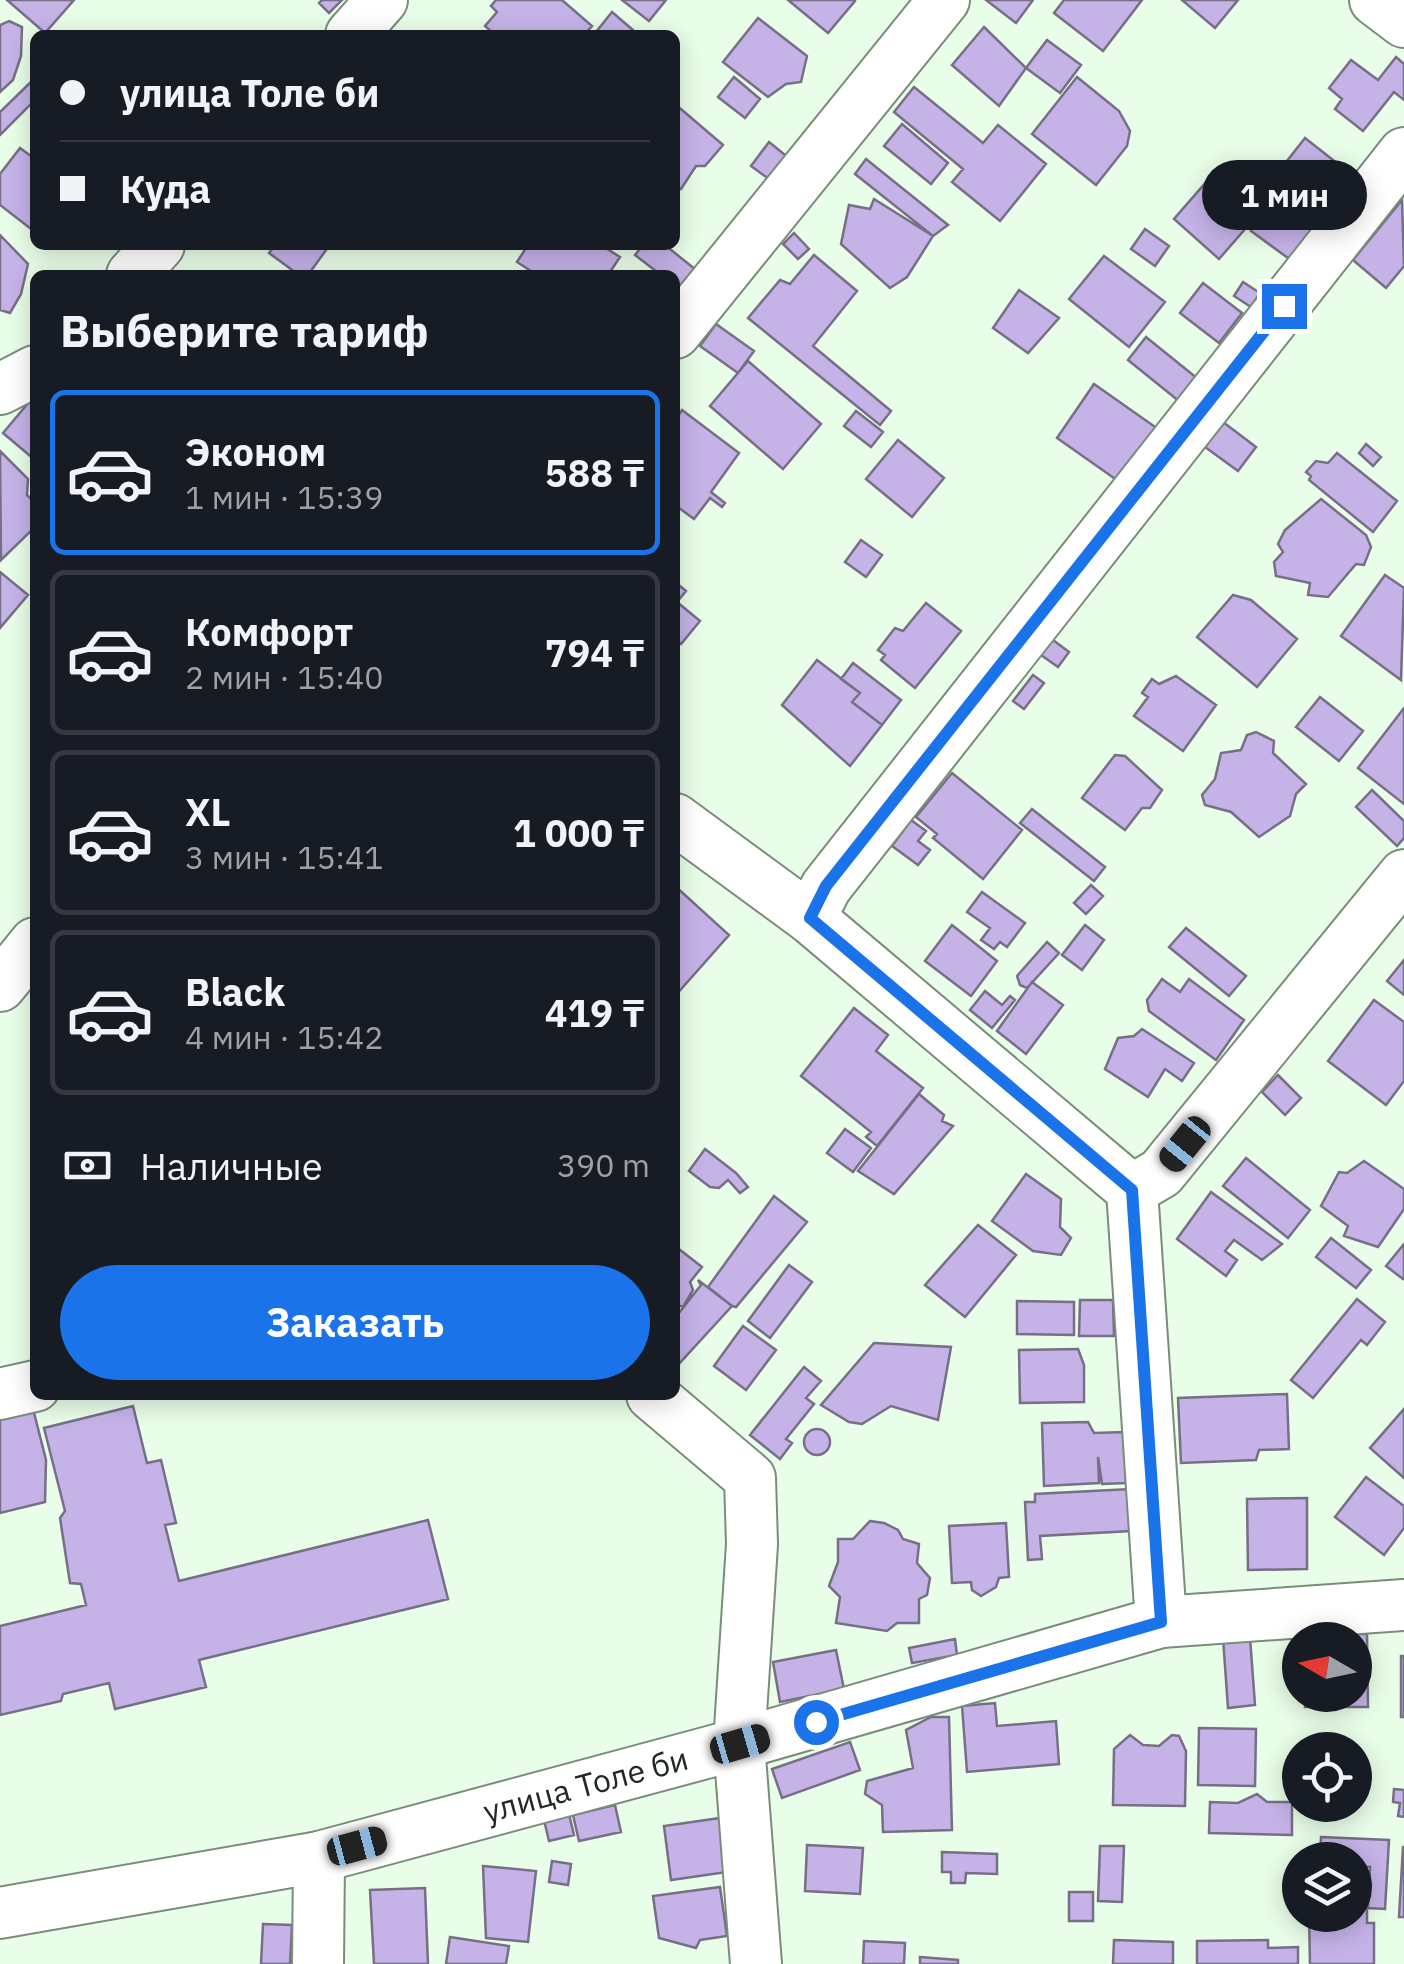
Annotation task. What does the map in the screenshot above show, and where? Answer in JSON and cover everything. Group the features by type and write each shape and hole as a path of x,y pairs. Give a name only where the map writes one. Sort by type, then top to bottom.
{"street":[{"path":"355,30 382,0"},
{"path":"680,327 944,0"},
{"path":"1376,0 1404,22"},
{"path":"810,918 826,886 1404,154"},
{"path":"137,270 155,250"},
{"path":"0,389 30,373"},
{"path":"680,822 810,918 1132,1190 1161,1622"},
{"path":"1132,1190 1161,1173 1404,874"},
{"path":"0,986 30,949"},
{"path":"0,1394 30,1387"},
{"path":"658,1400 750,1478 752,1544 740,1744 756,1964"},
{"name":"улица Толе би","path":"0,1913 318,1857 740,1744 1161,1622 1403,1603"},
{"path":"318,1857 318,1964"}],"building":[{"path":"7,0 74,0 48,30 42,30"},
{"path":"342,0 329,13 319,3"},
{"path":"496,0 562,0 592,26 588,30 489,30 485,26 497,12 491,6"},
{"path":"622,0 666,0 649,21"},
{"path":"788,0 855,0 855,1 828,33"},
{"path":"986,0 1033,0 1016,23"},
{"path":"1064,0 1142,0 1103,51 1054,13"},
{"path":"1182,0 1238,0 1215,28"},
{"path":"612,12 633,30 598,30"},
{"path":"758,18 807,56 801,82 786,84 768,97 723,62"},
{"path":"9,21 22,27 21,56 13,80 0,92 0,25"},
{"path":"984,27 1026,68 999,106 952,65"},
{"path":"1047,40 1081,65 1060,93 1026,68"},
{"path":"1396,57 1404,64 1404,100 1394,92 1363,131 1335,109 1342,99 1329,88 1351,60 1378,80"},
{"path":"734,77 760,99 745,118 718,97"},
{"path":"1077,77 1119,111 1130,131 1127,146 1096,185 1032,134"},
{"path":"30,83 30,105 0,135 0,112"},
{"path":"914,87 983,143 998,125 1046,164 1000,221 952,182 963,169 894,112"},
{"path":"680,108 723,145 705,166 696,166 681,189"},
{"path":"902,124 948,163 931,184 884,146"},
{"path":"1305,138 1347,171 1310,219 1268,185"},
{"path":"769,142 790,159 773,182 751,166"},
{"path":"20,148 30,155 30,228 0,205 0,174"},
{"path":"866,159 948,225 933,236 855,174"},
{"path":"1214,173 1260,212 1219,259 1174,219"},
{"path":"874,199 933,236 907,277 890,288 841,244 849,205 870,209"},
{"path":"1274,199 1315,229 1292,261 1251,231"},
{"path":"1402,200 1404,266 1386,288 1353,260"},
{"path":"1145,229 1169,246 1155,266 1131,249"},
{"path":"794,233 809,249 798,259 783,244"},
{"path":"0,235 28,264 21,294 10,313 0,310"},
{"path":"326,250 312,270 292,270 269,253"},
{"path":"525,250 609,250 620,257 611,270 529,270 517,262"},
{"path":"639,250 671,250 701,274 685,294 680,290 680,270 654,270 635,255"},
{"path":"814,255 857,291 813,346 891,411 880,425 748,318 780,280 790,284"},
{"path":"1104,256 1165,302 1129,347 1069,299"},
{"path":"1243,282 1260,293 1251,307 1234,296"},
{"path":"1203,283 1242,313 1219,343 1180,313"},
{"path":"1019,290 1059,318 1028,353 993,328"},
{"path":"716,324 754,351 738,373 700,346"},
{"path":"1146,337 1198,379 1180,402 1128,360"},
{"path":"748,361 821,424 783,469 710,406"},
{"path":"1094,384 1158,429 1121,483 1057,438"},
{"path":"30,401 30,456 3,433"},
{"path":"682,410 739,453 711,492 725,503 722,507 710,498 694,519 680,509"},
{"path":"856,411 883,432 871,447 844,426"},
{"path":"1223,422 1256,447 1238,471 1205,447"},
{"path":"898,440 944,478 912,517 866,479"},
{"path":"1366,444 1381,457 1373,466 1359,453"},
{"path":"0,451 28,479 30,498 30,532 1,560"},
{"path":"1337,453 1397,501 1373,532 1309,480 1311,476 1306,472 1316,461 1328,463"},
{"path":"1321,499 1366,535 1371,547 1364,565 1356,564 1328,597 1308,595 1310,583 1276,576 1274,562 1283,552 1278,544 1285,530"},
{"path":"861,540 882,555 866,577 845,562"},
{"path":"0,572 28,595 0,628"},
{"path":"1385,575 1404,588 1401,680 1341,636"},
{"path":"1233,595 1251,600 1297,639 1257,687 1197,637"},
{"path":"926,603 961,631 915,688 881,660 885,655 878,650 895,628 903,631"},
{"path":"680,604 700,621 680,643"},
{"path":"1053,640 1069,652 1058,667 1041,655"},
{"path":"817,660 860,693 852,702 882,725 850,766 782,705"},
{"path":"853,663 901,700 882,725 852,702 860,693 841,679"},
{"path":"1033,675 1044,683 1024,709 1013,701"},
{"path":"1176,676 1216,705 1183,751 1134,716 1148,697 1142,693 1152,679 1159,684"},
{"path":"1320,697 1363,731 1339,761 1296,727"},
{"path":"1404,708 1404,804 1358,768"},
{"path":"1256,732 1274,741 1273,753 1306,784 1296,794 1290,816 1259,837 1231,812 1205,805 1202,795 1215,779 1221,753 1241,750 1247,735"},
{"path":"1115,755 1125,756 1162,790 1150,808 1142,808 1125,830 1082,798"},
{"path":"952,773 1022,830 983,879 933,838 937,834 916,817"},
{"path":"1372,790 1404,821 1404,838 1397,846 1356,807"},
{"path":"1032,809 1105,867 1094,881 1020,823"},
{"path":"911,820 926,831 918,841 930,850 918,865 892,846"},
{"path":"1091,885 1103,896 1086,914 1074,903"},
{"path":"680,891 729,935 680,990"},
{"path":"982,892 1025,923 1007,947 1000,942 994,949 981,940 990,928 967,912"},
{"path":"952,925 997,961 971,996 925,961"},
{"path":"1085,925 1104,940 1082,970 1062,955"},
{"path":"1186,928 1246,976 1229,996 1169,947"},
{"path":"1047,942 1059,953 1027,988 1020,985 1017,976"},
{"path":"1404,960 1404,995 1387,981"},
{"path":"1162,979 1180,992 1189,979 1244,1020 1216,1060 1149,1011 1147,1000"},
{"path":"1032,982 1063,1005 1026,1054 997,1031"},
{"path":"985,991 1002,1005 1010,996 1015,1000 992,1028 970,1010"},
{"path":"1374,1000 1404,1022 1404,1081 1386,1105 1328,1061"},
{"path":"854,1008 888,1035 876,1051 923,1088 877,1146 866,1137 871,1132 801,1076"},
{"path":"1142,1029 1194,1063 1182,1081 1165,1069 1148,1097 1105,1069 1118,1038 1134,1036"},
{"path":"1278,1075 1301,1098 1285,1115 1262,1092"},
{"path":"919,1094 944,1115 942,1121 953,1126 894,1194 858,1171"},
{"path":"845,1129 871,1148 853,1172 827,1153"},
{"path":"705,1149 748,1187 740,1193 728,1180 719,1188 710,1187 689,1171"},
{"path":"1246,1158 1310,1210 1288,1238 1223,1186"},
{"path":"1364,1161 1404,1189 1404,1209 1378,1247 1344,1236 1348,1226 1321,1206 1339,1172 1347,1173"},
{"path":"1026,1174 1061,1199 1060,1227 1071,1238 1061,1255 1033,1251 992,1221"},
{"path":"1211,1192 1282,1244 1262,1260 1234,1240 1225,1251 1237,1260 1226,1276 1177,1239"},
{"path":"774,1196 807,1222 736,1307 732,1306 708,1287"},
{"path":"978,1225 1016,1255 965,1317 925,1285"},
{"path":"1331,1238 1371,1270 1356,1288 1316,1257"},
{"path":"1404,1244 1404,1278 1403,1279 1386,1266"},
{"path":"680,1250 702,1267 690,1282 693,1290 683,1307"},
{"path":"789,1265 812,1282 770,1338 748,1321"},
{"path":"698,1280 732,1306 680,1363 680,1312 701,1285"},
{"path":"1357,1299 1385,1322 1367,1345 1361,1340 1313,1398 1291,1380"},
{"path":"1080,1300 1113,1300 1114,1336 1079,1336"},
{"path":"1017,1301 1074,1302 1074,1335 1017,1334"},
{"path":"743,1326 776,1350 746,1390 714,1366"},
{"path":"874,1343 951,1347 938,1420 891,1406 862,1424 849,1422 821,1405"},
{"path":"1078,1349 1084,1365 1084,1402 1020,1403 1019,1350"},
{"path":"804,1367 821,1381 806,1398 814,1404 786,1439 792,1443 780,1459 750,1435"},
{"path":"29,1393 46,1460 45,1502 0,1513 0,1400"},
{"path":"1287,1394 1289,1449 1259,1450 1256,1460 1181,1463 1178,1398"},
{"path":"133,1406 147,1463 161,1460 176,1523 165,1525 179,1581 428,1520 448,1599 199,1660 206,1687 115,1709 109,1683 63,1694 61,1701 0,1715 0,1626 86,1605 81,1584 70,1583 60,1518 65,1511 44,1428"},
{"path":"1404,1409 1404,1478 1370,1448"},
{"path":"1088,1422 1094,1433 1124,1432 1126,1483 1102,1484 1098,1457 1099,1483 1044,1486 1042,1423"},
{"path":"817,1429 826,1433 830,1442 826,1451 817,1455 808,1451 804,1442 808,1433"},
{"path":"1366,1477 1404,1506 1404,1528 1384,1555 1335,1517"},
{"path":"1130,1489 1131,1531 1040,1536 1042,1559 1028,1560 1025,1502 1035,1502 1035,1494"},
{"path":"1307,1498 1307,1569 1248,1570 1247,1499"},
{"path":"870,1521 884,1523 898,1530 903,1539 919,1544 917,1563 930,1578 927,1595 919,1599 919,1623 897,1623 887,1631 836,1623 840,1597 829,1586 838,1562 838,1539 853,1539"},
{"path":"1006,1523 1009,1577 999,1578 996,1587 981,1596 972,1590 971,1582 952,1583 949,1526"},
{"path":"1250,1637 1255,1705 1228,1708 1223,1638"},
{"path":"955,1639 957,1655 912,1663 909,1648"},
{"path":"836,1650 844,1689 780,1702 773,1662"},
{"path":"1404,1656 1404,1717 1401,1717"},
{"path":"995,1703 997,1726 1056,1721 1059,1764 967,1772 962,1706"},
{"path":"931,1717 949,1717 952,1830 883,1832 882,1805 865,1794 867,1781 913,1768 906,1730"},
{"path":"1199,1728 1256,1729 1255,1786 1198,1785"},
{"path":"1130,1735 1143,1745 1159,1746 1172,1735 1179,1736 1186,1751 1185,1806 1113,1805 1114,1749"},
{"path":"850,1742 860,1770 782,1798 772,1769"},
{"path":"1394,1789 1404,1790 1404,1817 1398,1816 1400,1803 1393,1802"},
{"path":"1257,1794 1267,1802 1282,1802 1282,1822 1292,1822 1292,1835 1209,1833 1210,1802 1238,1803"},
{"path":"615,1805 621,1832 579,1841 573,1815"},
{"path":"569,1814 574,1835 549,1841 544,1820"},
{"path":"720,1818 727,1872 671,1880 664,1826"},
{"path":"1321,1837 1389,1840 1385,1909 1372,1908 1372,1842 1321,1842"},
{"path":"807,1845 863,1848 860,1894 805,1891"},
{"path":"1100,1846 1124,1846 1122,1902 1098,1901"},
{"path":"1403,1847 1404,1917 1399,1917"},
{"path":"942,1852 997,1854 997,1874 966,1873 965,1883 951,1883 951,1872 942,1872"},
{"path":"552,1861 571,1864 568,1885 549,1882"},
{"path":"483,1866 536,1871 528,1942 486,1938"},
{"path":"720,1887 727,1936 700,1940 696,1948 659,1938 653,1896"},
{"path":"425,1888 428,1964 374,1964 370,1890"},
{"path":"1069,1892 1093,1892 1093,1921 1069,1921"},
{"path":"1374,1923 1374,1964 1310,1964 1309,1932 1372,1932"},
{"path":"263,1924 292,1925 290,1964 261,1964"},
{"path":"450,1937 509,1946 506,1964 446,1964"},
{"path":"1114,1940 1173,1942 1173,1964 1113,1964"},
{"path":"1268,1940 1268,1948 1298,1947 1298,1964 1197,1964 1197,1941"},
{"path":"864,1941 905,1943 904,1964 863,1964"},
{"path":"920,1957 958,1960 958,1964 920,1964"}],"route":[{"path":"816,1722 1161,1622 1132,1190 810,918 826,886 1284,306"}]}
